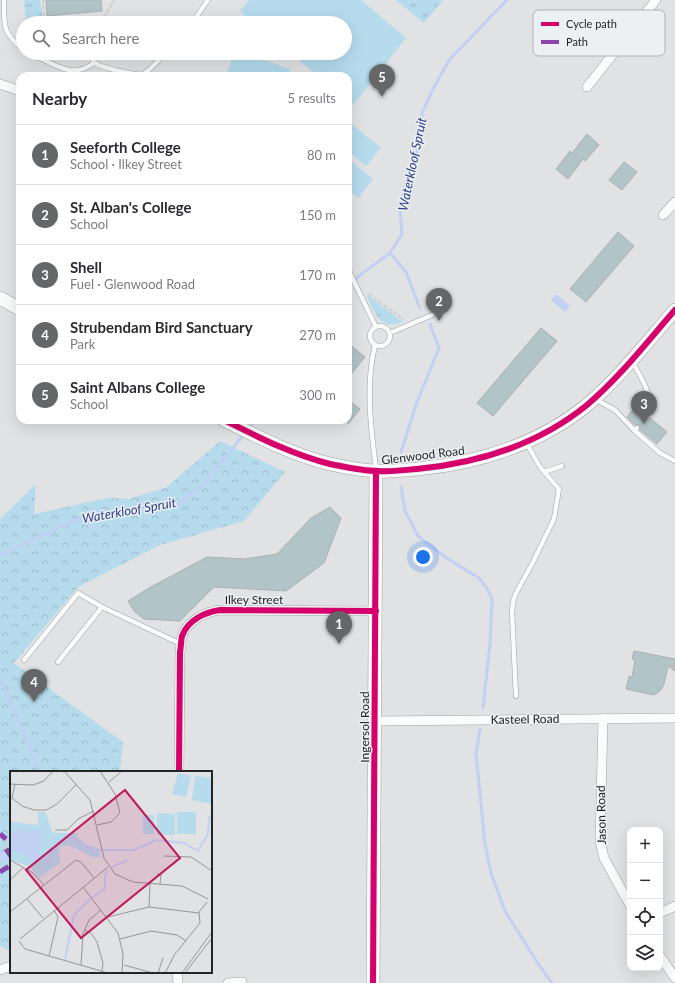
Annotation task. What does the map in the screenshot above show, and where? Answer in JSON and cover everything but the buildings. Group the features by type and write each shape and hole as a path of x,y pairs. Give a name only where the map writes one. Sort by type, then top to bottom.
{"street":[{"path":"648,10 656,0"},
{"path":"586,87 611,56"},
{"path":"0,84 16,90"},
{"path":"663,215 675,202"},
{"path":"0,298 16,307"},
{"name":"Glenwood Road","path":"231,424 257,437 330,464 376,471 436,467 462,463 511,449 560,424 594,398 632,359 675,310"},
{"name":"Ingersol Road","path":"373,983 376,471"},
{"name":"Ilkey Street","path":"179,771 179,669 181,644 182,636 195,620 215,610 229,609 376,611"},
{"name":"Jason Road","path":"603,718 600,841 604,858 627,900"},
{"name":"Kasteel Road","path":"375,720 675,718"},
{"path":"663,912 675,906"},
{"path":"663,960 675,978"},
{"path":"0,970 10,966"},
{"path":"177,973 178,983"},
{"path":"228,983 242,982"}],"lane":[{"path":"4,0 5,29 16,43"},
{"path":"197,16 208,0"},
{"path":"44,60 58,67 71,71 82,69 94,62 125,72"},
{"path":"146,72 159,60"},
{"path":"352,278 376,327"},
{"path":"390,333 432,315"},
{"path":"376,327 384,327 390,333 391,338 387,344 381,346 375,345 372,342 370,336 372,330 376,327"},
{"path":"375,345 370,370 370,408 371,438 376,471"},
{"path":"632,359 649,396 647,416"},
{"path":"594,398 615,410 660,453 675,462"},
{"path":"516,696 512,612 513,602 554,519 559,489 536,461 526,442"},
{"path":"544,472 562,466"},
{"path":"24,660 78,593 102,607 181,644"},
{"path":"58,662 102,607"}],"path":[{"path":"42,0 44,16"},
{"path":"104,16 114,0"},
{"path":"359,292 364,291 405,321 408,325"},
{"path":"6,839 4,844 6,849"}],"green space":[{"path":"24,0 40,0 42,16 25,16"},
{"path":"249,0 361,0 406,38 353,105 352,72 313,72 299,60 352,60 352,16 246,16 240,11"},
{"path":"396,0 443,0 424,23"},
{"path":"231,60 264,60 290,69 289,72 227,72"},
{"path":"352,124 381,148 366,166 352,154"},
{"path":"352,162 373,179 358,198 352,193"},
{"path":"366,294 403,322 388,324 383,322 378,318"},
{"path":"220,441 285,472 244,521 160,545 78,587 14,663 123,742 120,771 10,771 10,951 0,946 0,519 36,484 34,514 107,498 129,499 167,487"}],"shaded area":[{"path":"556,294 570,306 565,312 551,300"}],"waterway":[{"name":"Waterkloof Spruit","path":"352,281 390,253 402,234 400,208 406,182 416,157 422,113 434,87 450,59 507,0"},
{"path":"390,253 406,272 420,308"},
{"path":"401,452 417,402 439,348 430,324"},
{"name":"Waterkloof Spruit","path":"249,428 252,424"},
{"name":"Waterkloof Spruit","path":"0,555 75,520 178,504 205,483 244,434"},
{"path":"401,487 405,511 418,536 445,557 479,578 486,587 492,599 490,643 483,708"},
{"name":"Waterkloof Spruit","path":"0,679 41,771"},
{"path":"480,729 476,754 485,844 491,873 505,911 552,983"},
{"name":"Waterkloof Spruit","path":"0,852 6,858"},
{"name":"Waterkloof Spruit","path":"0,861 10,856"}],"marked path":[{"path":"0,834 6,839"},
{"path":"6,849 10,855"},
{"path":"0,872 10,866"}],"cycle path":[{"path":"232,424 303,456 354,469 372,471 417,469 485,457 528,441 548,431 587,405 611,383 675,310"},
{"path":"373,983 376,471"},
{"path":"179,771 180,652 182,636 188,625 203,615 220,610 376,611"}],"place":[{"name":"Saint Albans College","path":"382,97"},
{"name":"St. Alban's College","path":"439,321"},
{"name":"Shell","path":"644,424"},
{"name":"Seeforth College","path":"339,644"},
{"name":"Strubendam Bird Sanctuary","path":"34,702"}]}
